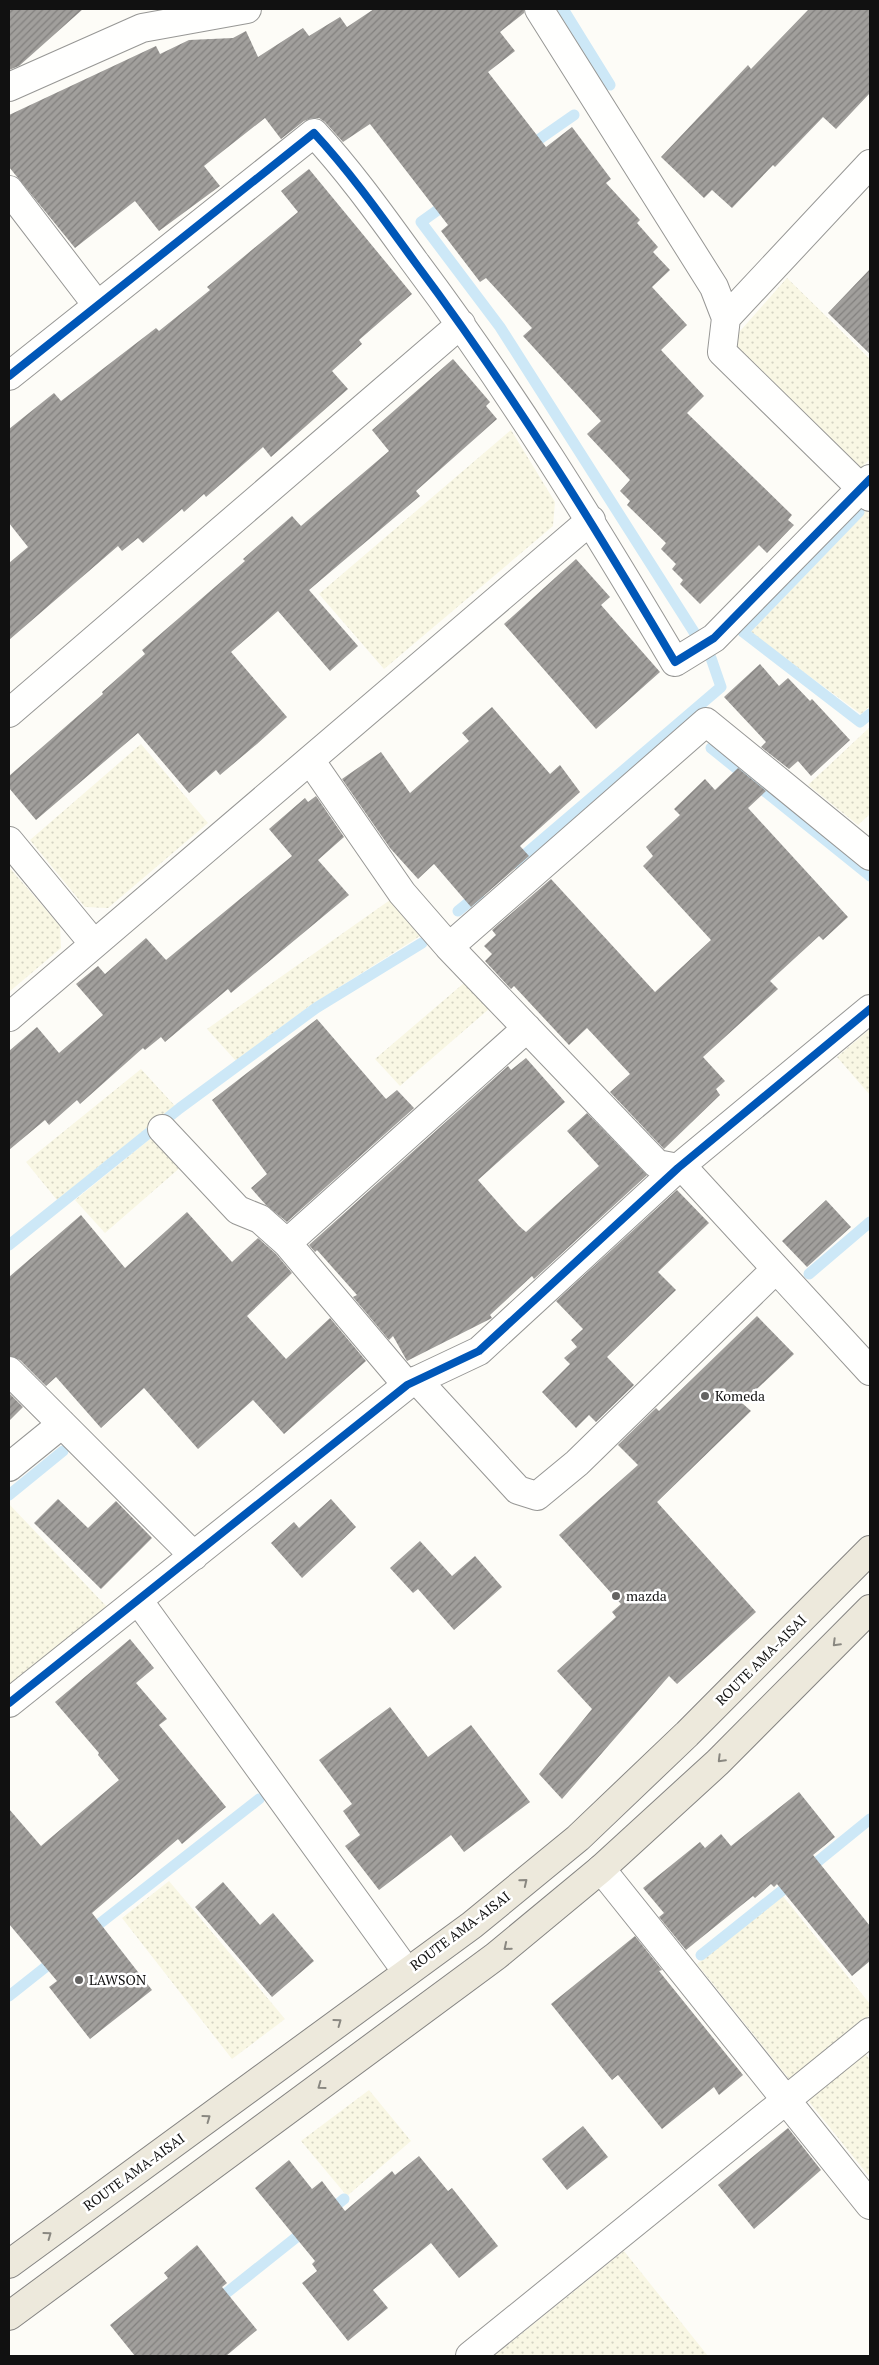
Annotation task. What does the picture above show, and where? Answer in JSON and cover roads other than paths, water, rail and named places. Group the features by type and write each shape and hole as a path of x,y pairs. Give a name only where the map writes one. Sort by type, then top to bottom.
{"main road":[{"name":"ROUTE AMA-AISAI","path":"9,2264 472,1925 578,1838 687,1734 870,1550"},
{"path":"9,2316 496,1956 601,1869 718,1762 870,1609"}],"street":[{"path":"9,87 142,28 247,9"},
{"path":"9,376 314,133 340,161 462,324 591,520 675,662 714,638 867,488 722,352 726,318 714,287 539,9"},
{"path":"726,318 870,164"},
{"path":"9,190 98,306"},
{"path":"9,712 462,324"},
{"path":"9,1017 591,520"},
{"path":"449,947 706,722 870,856"},
{"path":"310,760 402,893 449,947 657,1164 678,1168 689,1174 870,1370"},
{"path":"9,842 94,944"},
{"path":"9,1703 412,1383 479,1351 678,1168 870,1008"},
{"path":"287,1243 527,1028"},
{"path":"162,1129 238,1210 260,1219 287,1243 412,1383 518,1490 537,1496 577,1463 776,1269"},
{"path":"9,1372 194,1556"},
{"path":"9,1467 62,1424"},
{"path":"138,1600 407,1972"},
{"path":"601,1869 870,2205"},
{"path":"470,2356 870,2032"}],"waterway":[{"path":"563,9 610,85"},
{"path":"528,147 574,115"},
{"path":"449,202 421,222 500,327 694,632"},
{"path":"859,512 743,632 860,722 870,714"},
{"path":"515,863 721,687 711,658"},
{"path":"711,748 870,876"},
{"path":"458,911 479,894"},
{"path":"9,1245 180,1108 316,1008 422,943"},
{"path":"809,1274 870,1222"},
{"path":"9,1495 63,1451"},
{"path":"89,1932 259,1799"},
{"path":"806,1871 870,1819"},
{"path":"701,1955 794,1881"},
{"path":"9,1996 57,1958"},
{"path":"328,2212 344,2199"},
{"path":"215,2302 308,2228"}],"place":[{"name":"Komeda","path":"705,1396"},
{"name":"mazda","path":"616,1596"},
{"name":"LAWSON","path":"79,1980"}]}
